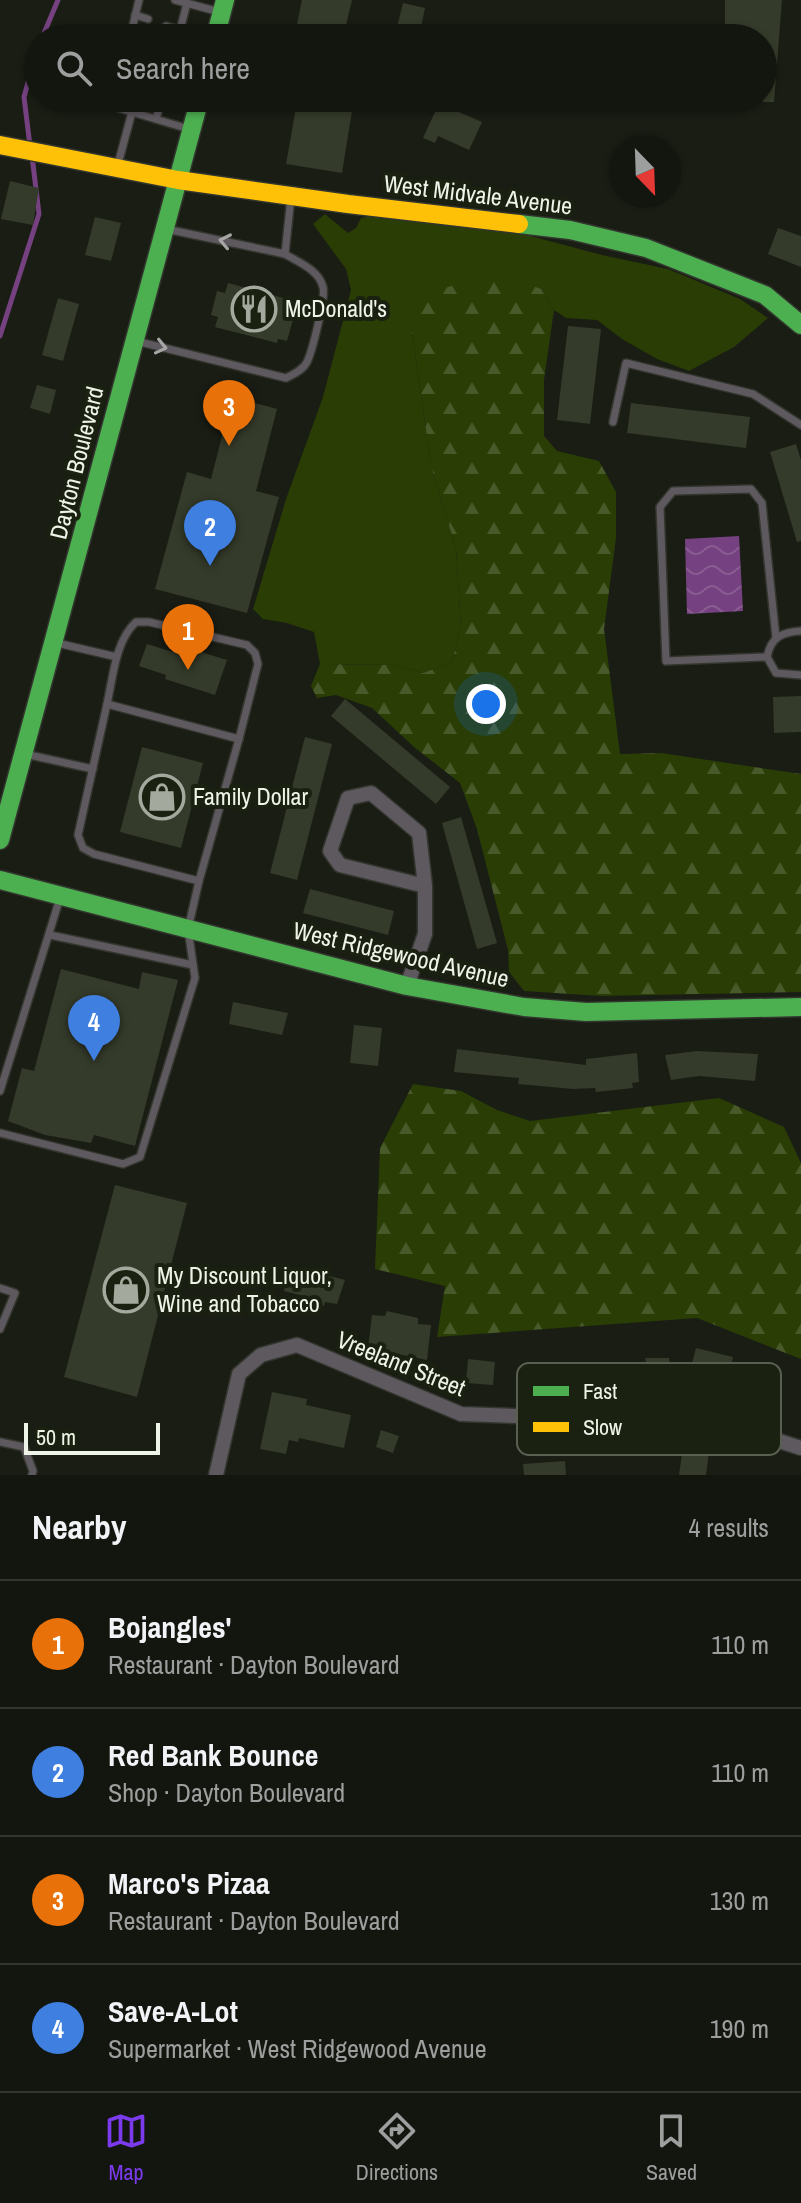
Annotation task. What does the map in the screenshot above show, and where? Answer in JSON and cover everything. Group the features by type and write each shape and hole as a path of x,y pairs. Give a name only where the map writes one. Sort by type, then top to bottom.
{"street":[{"name":"Dayton Boulevard","path":"0,840 196,112"},
{"name":"West Midvale Avenue","path":"9,146 178,180 570,230 646,248 765,295 801,325"},
{"path":"407,986 425,934 425,886 419,833 371,793 348,798 330,851 340,865 425,886"},
{"name":"West Ridgewood Avenue","path":"0,880 407,986 524,1007 586,1012 801,1007"},
{"name":"Vreeland Street","path":"216,1475 239,1374 261,1355 297,1345 461,1414 517,1416"},
{"name":"Vreeland Street","path":"781,1442 801,1448"}],"lane":[{"path":"133,24 139,0"},
{"path":"175,0 223,6"},
{"path":"182,24 187,3"},
{"path":"135,15 148,19"},
{"path":"117,167 132,112 191,129"},
{"path":"156,119 158,112"},
{"path":"285,254 292,195"},
{"path":"133,340 286,378 307,363 323,303 323,287 316,274 285,254 165,229"},
{"path":"613,422 626,363 753,394 801,425"},
{"path":"751,489 762,503 776,638 767,657 666,661 660,507 673,491 751,489"},
{"path":"0,1133 123,1164 140,1157 195,978 188,929 258,664 255,653 247,645 149,622 136,622 128,629 117,657 78,835 83,848 94,854 199,881"},
{"path":"776,638 786,632 801,631"},
{"path":"55,642 117,657"},
{"path":"767,657 776,673 801,675"},
{"path":"107,704 239,739"},
{"path":"24,754 93,769"},
{"path":"0,1091 61,896"},
{"path":"50,935 193,965"},
{"path":"0,1288 15,1293 0,1329"},
{"path":"0,1442 24,1447 32,1475"}],"green space":[{"path":"325,214 348,233 356,228 361,218 372,216 504,229 668,269 740,299 768,318 734,347 689,371 657,359 597,320 566,318 554,310 541,289 411,326 431,466 456,549 461,626 452,662 423,673 393,665 320,664 314,632 263,619 253,609 286,499 323,397 351,290 346,269 313,224"},
{"path":"505,275 541,289 554,310 544,380 544,436 557,451 599,461 616,492 616,538 604,629 620,754 661,753 801,774 801,992 601,996 524,991 509,972 508,950 477,829 460,783 414,747 372,708 336,695 317,698 311,686 320,664 393,665 423,673 452,662 461,626 456,549 431,466 411,326 422,295 468,281"},
{"path":"413,1084 461,1091 497,1110 530,1121 719,1098 784,1127 801,1163 801,1359 697,1318 437,1337 445,1286 375,1269 380,1148"}],"water":[{"path":"739,536 743,611 687,614 685,539"}],"building":[{"path":"302,0 352,0 346,24 297,24"},
{"path":"725,0 782,0 777,64 777,24 725,24"},
{"path":"403,3 425,8 422,24 398,24"},
{"path":"295,112 352,112 342,173 286,164"},
{"path":"435,112 459,112 482,122 469,150 438,136 435,143 423,138"},
{"path":"10,181 39,188 33,225 1,219"},
{"path":"95,217 121,223 111,261 85,255"},
{"path":"778,228 801,236 801,267 768,254"},
{"name":"McDonald's","path":"228,283 298,302 287,341 278,339 277,343 215,327 218,317 211,315 217,291 225,293"},
{"path":"58,298 79,304 63,361 42,355"},
{"path":"568,326 601,329 590,424 557,420"},
{"path":"37,385 56,390 50,414 30,408"},
{"path":"232,397 277,409 256,491 279,497 247,613 155,589 187,472 211,479"},
{"path":"631,403 750,417 746,448 627,433"},
{"path":"796,444 801,460 801,541 797,542 770,452"},
{"path":"147,644 173,652 175,644 227,660 215,695 165,679 166,675 139,666"},
{"path":"801,696 801,732 774,733 773,697"},
{"path":"345,699 450,787 436,804 331,716"},
{"path":"305,737 332,744 297,880 270,873"},
{"name":"Family Dollar","path":"142,747 203,763 181,848 120,832"},
{"path":"461,817 497,943 477,949 442,823"},
{"path":"310,889 394,911 388,935 303,913"},
{"path":"61,969 139,989 142,972 178,980 135,1146 94,1135 91,1143 45,1135 8,1121 22,1068 34,1071"},
{"path":"233,1002 288,1013 282,1035 229,1024"},
{"path":"354,1025 382,1028 378,1066 350,1063"},
{"path":"457,1049 586,1065 586,1059 637,1053 639,1082 632,1083 633,1088 596,1092 595,1088 518,1084 519,1078 454,1072"},
{"path":"697,1051 758,1054 755,1081 699,1076 671,1080 665,1055"},
{"name":"My Discount Liquor, Wine and Tobacco","path":"115,1185 187,1203 137,1397 64,1377"},
{"path":"299,1268 345,1280 337,1304 325,1302 324,1306 284,1291 287,1276 297,1278"},
{"path":"387,1311 418,1318 418,1324 431,1325 427,1360 368,1348 372,1315 385,1316"},
{"path":"696,1348 733,1357 732,1363 692,1363"},
{"path":"645,1358 669,1358 670,1363 600,1363 646,1362"},
{"path":"468,1359 495,1362 493,1385 466,1383"},
{"path":"272,1392 307,1399 306,1405 351,1415 344,1448 299,1438 298,1442 289,1440 286,1454 260,1449"},
{"path":"381,1430 399,1436 393,1453 376,1447"},
{"path":"682,1455 709,1455 706,1475 679,1475"},
{"path":"565,1461 566,1475 524,1475 523,1464"}],"waterway":[{"path":"48,24 58,0"},
{"path":"26,112 30,146"},
{"path":"0,336 39,214 32,156"}],"traffic: fast":[{"path":"219,24 225,0"},
{"path":"0,840 196,112"},
{"path":"519,224 570,230 646,248 765,295 801,325"},
{"path":"0,880 407,986 524,1007 586,1012 801,1007"}],"traffic: slow":[{"path":"0,145 178,180 519,224"}],"place":[{"name":"McDonald's","path":"254,309"},
{"name":"Marco's Pizaa","path":"229,446"},
{"name":"Red Bank Bounce","path":"210,566"},
{"name":"Bojangles'","path":"188,670"},
{"name":"Family Dollar","path":"162,797"},
{"name":"Save-A-Lot","path":"94,1061"},
{"name":"My Discount Liquor, Wine and Tobacco","path":"126,1290"}]}
